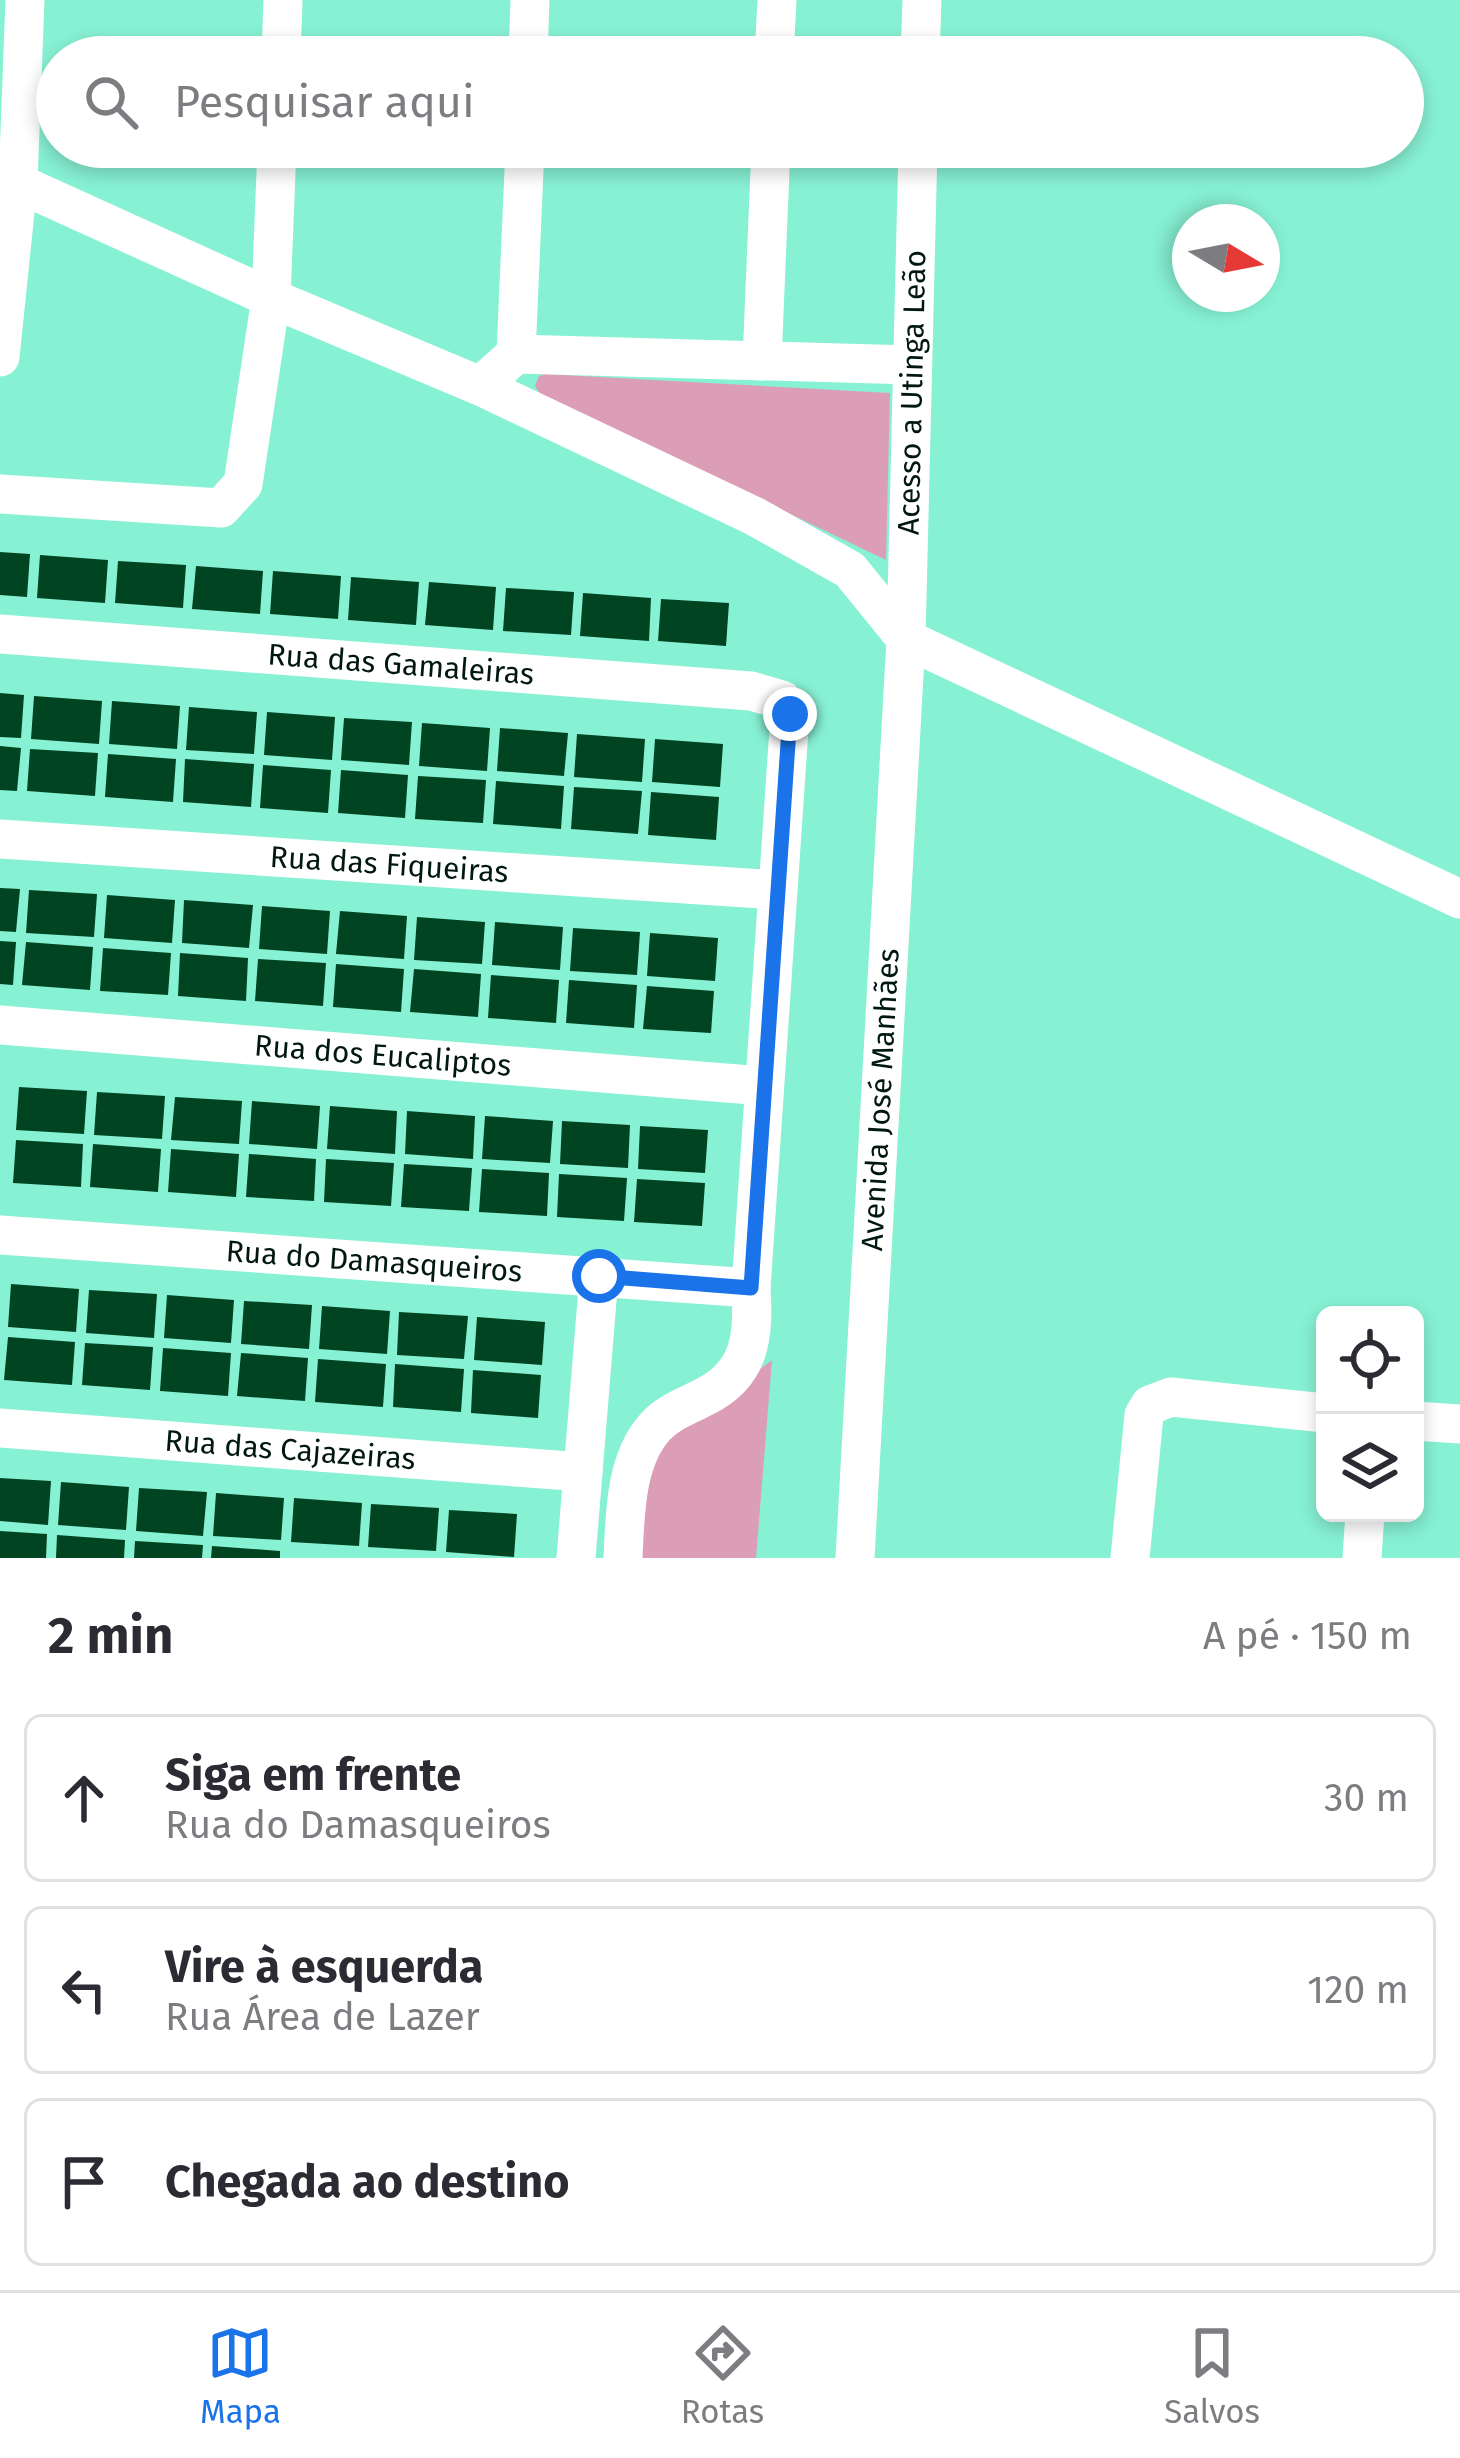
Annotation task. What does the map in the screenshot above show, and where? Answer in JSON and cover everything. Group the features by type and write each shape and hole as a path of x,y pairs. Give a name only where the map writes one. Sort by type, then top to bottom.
{"street":[{"path":"0,357 25,0"},
{"path":"281,36 283,0"},
{"path":"529,36 530,0"},
{"path":"775,36 776,0"},
{"path":"921,36 922,0"},
{"path":"0,494 221,508 243,484 271,298 276,168"},
{"path":"517,354 524,168"},
{"path":"762,361 769,168"},
{"name":"Acesso a Utinga Leão","path":"906,639 917,168"},
{"path":"9,179 480,386 815,547 850,570 906,639 1460,898"},
{"path":"480,386 517,354 912,364"},
{"name":"Rua das Gamaleiras","path":"0,634 751,692 782,700 790,714 777,890"},
{"name":"Avenida José Manhães","path":"855,1558 906,639"},
{"name":"Rua das Fiqueiras","path":"0,839 777,890"},
{"path":"622,1558 632,1473 642,1444 658,1423 721,1388 747,1356 753,1329 751,1288 777,890"},
{"name":"Rua dos Eucaliptos","path":"0,1025 764,1086"},
{"name":"Rua do Damasqueiros","path":"0,1235 751,1288"},
{"path":"576,1558 599,1276"},
{"path":"1130,1558 1144,1415 1150,1405 1171,1397 1316,1412"},
{"path":"1424,1422 1460,1424"},
{"name":"Rua das Cajazeiras","path":"0,1428 583,1472"},
{"path":"1362,1558 1364,1522"}],"shaded area":[{"path":"545,374 890,393 886,560 540,394 535,386"},
{"path":"772,1360 756,1558 636,1558 650,1452"}],"building":[{"path":"0,552 30,554 27,597 0,595"},
{"path":"40,555 108,560 105,603 37,598"},
{"path":"118,561 186,565 183,608 115,603"},
{"path":"196,566 263,571 260,614 192,609"},
{"path":"273,571 341,576 338,619 270,614"},
{"path":"351,577 419,582 416,625 348,620"},
{"path":"429,582 496,587 493,630 425,625"},
{"path":"506,588 574,592 571,635 503,631"},
{"path":"583,593 651,598 649,641 580,636"},
{"path":"661,599 729,603 726,646 658,641"},
{"path":"0,693 24,695 21,738 0,737"},
{"path":"34,696 102,701 99,744 31,739"},
{"path":"112,701 180,706 177,749 109,744"},
{"path":"189,707 257,712 254,754 186,750"},
{"path":"267,712 335,717 332,760 264,755"},
{"path":"344,718 412,722 409,765 341,760"},
{"path":"422,723 490,728 487,771 419,766"},
{"path":"500,728 568,733 564,776 497,771"},
{"path":"577,734 645,739 642,782 574,777"},
{"path":"655,739 723,744 720,787 652,782"},
{"path":"0,746 21,748 17,791 0,790"},
{"path":"30,749 98,753 95,796 27,791"},
{"path":"108,754 176,759 173,802 105,797"},
{"path":"185,759 254,764 251,807 183,802"},
{"path":"263,765 331,770 328,813 260,808"},
{"path":"341,770 408,775 405,818 338,813"},
{"path":"418,776 486,780 483,823 415,819"},
{"path":"496,781 564,786 561,829 493,824"},
{"path":"574,787 642,791 638,834 571,829"},
{"path":"651,792 719,797 716,840 648,835"},
{"path":"0,888 20,889 16,932 0,931"},
{"path":"29,890 97,894 94,937 26,933"},
{"path":"107,895 175,900 172,943 104,938"},
{"path":"184,900 253,905 249,948 182,943"},
{"path":"262,906 330,911 327,954 259,949"},
{"path":"340,911 407,916 404,959 336,954"},
{"path":"417,917 485,922 482,964 414,960"},
{"path":"495,922 563,927 560,970 492,965"},
{"path":"573,928 640,932 637,975 570,971"},
{"path":"650,933 718,938 715,981 647,976"},
{"path":"0,941 16,942 13,985 0,984"},
{"path":"26,942 93,947 90,990 22,985"},
{"path":"103,948 171,953 168,995 100,991"},
{"path":"180,953 248,958 246,1001 178,996"},
{"path":"258,959 326,963 323,1006 255,1001"},
{"path":"336,964 404,969 401,1012 333,1007"},
{"path":"414,969 481,974 478,1017 410,1012"},
{"path":"491,975 559,980 556,1023 488,1018"},
{"path":"569,980 637,985 634,1028 566,1023"},
{"path":"647,986 714,991 711,1033 643,1029"},
{"path":"19,1087 87,1091 84,1134 16,1130"},
{"path":"97,1092 165,1096 162,1139 94,1135"},
{"path":"175,1097 242,1101 239,1144 171,1140"},
{"path":"252,1101 320,1106 317,1149 249,1144"},
{"path":"330,1106 397,1111 395,1154 327,1149"},
{"path":"407,1111 475,1116 473,1159 405,1154"},
{"path":"485,1116 553,1121 550,1163 482,1159"},
{"path":"562,1121 630,1125 628,1168 560,1164"},
{"path":"640,1126 708,1130 705,1173 638,1169"},
{"path":"16,1140 83,1144 81,1187 13,1183"},
{"path":"93,1144 161,1149 158,1192 90,1187"},
{"path":"171,1149 239,1154 236,1197 168,1192"},
{"path":"249,1154 316,1159 314,1201 246,1197"},
{"path":"326,1159 394,1163 391,1206 324,1202"},
{"path":"404,1164 472,1168 469,1211 401,1207"},
{"path":"482,1169 549,1173 547,1216 479,1212"},
{"path":"559,1174 627,1178 624,1221 557,1217"},
{"path":"637,1179 705,1183 702,1226 634,1222"},
{"path":"11,1284 79,1289 76,1332 8,1327"},
{"path":"89,1290 157,1294 154,1338 86,1333"},
{"path":"167,1295 234,1300 231,1343 164,1338"},
{"path":"244,1301 312,1305 309,1349 241,1344"},
{"path":"322,1306 390,1311 387,1354 319,1349"},
{"path":"399,1312 468,1316 464,1359 397,1355"},
{"path":"477,1317 545,1322 542,1365 474,1360"},
{"path":"8,1337 75,1342 72,1385 4,1380"},
{"path":"85,1343 153,1347 150,1390 82,1385"},
{"path":"163,1348 231,1353 228,1396 160,1391"},
{"path":"241,1353 308,1358 305,1401 237,1396"},
{"path":"318,1359 386,1364 383,1407 315,1402"},
{"path":"395,1364 464,1369 461,1412 393,1407"},
{"path":"473,1370 541,1375 538,1418 471,1413"},
{"path":"0,1478 51,1481 48,1525 0,1521"},
{"path":"61,1482 129,1487 126,1530 58,1525"},
{"path":"139,1488 207,1492 203,1536 136,1531"},
{"path":"216,1493 284,1498 281,1540 213,1536"},
{"path":"294,1498 362,1503 359,1546 291,1542"},
{"path":"371,1504 439,1508 436,1551 368,1547"},
{"path":"449,1510 517,1514 514,1557 446,1552"},
{"path":"0,1531 47,1534 46,1558 0,1558"},
{"path":"57,1535 125,1540 124,1558 56,1558"},
{"path":"135,1541 203,1545 202,1558 134,1558"},
{"path":"212,1546 280,1551 280,1558 211,1558"}],"route":[{"path":"599,1276 751,1288 790,714"}]}
